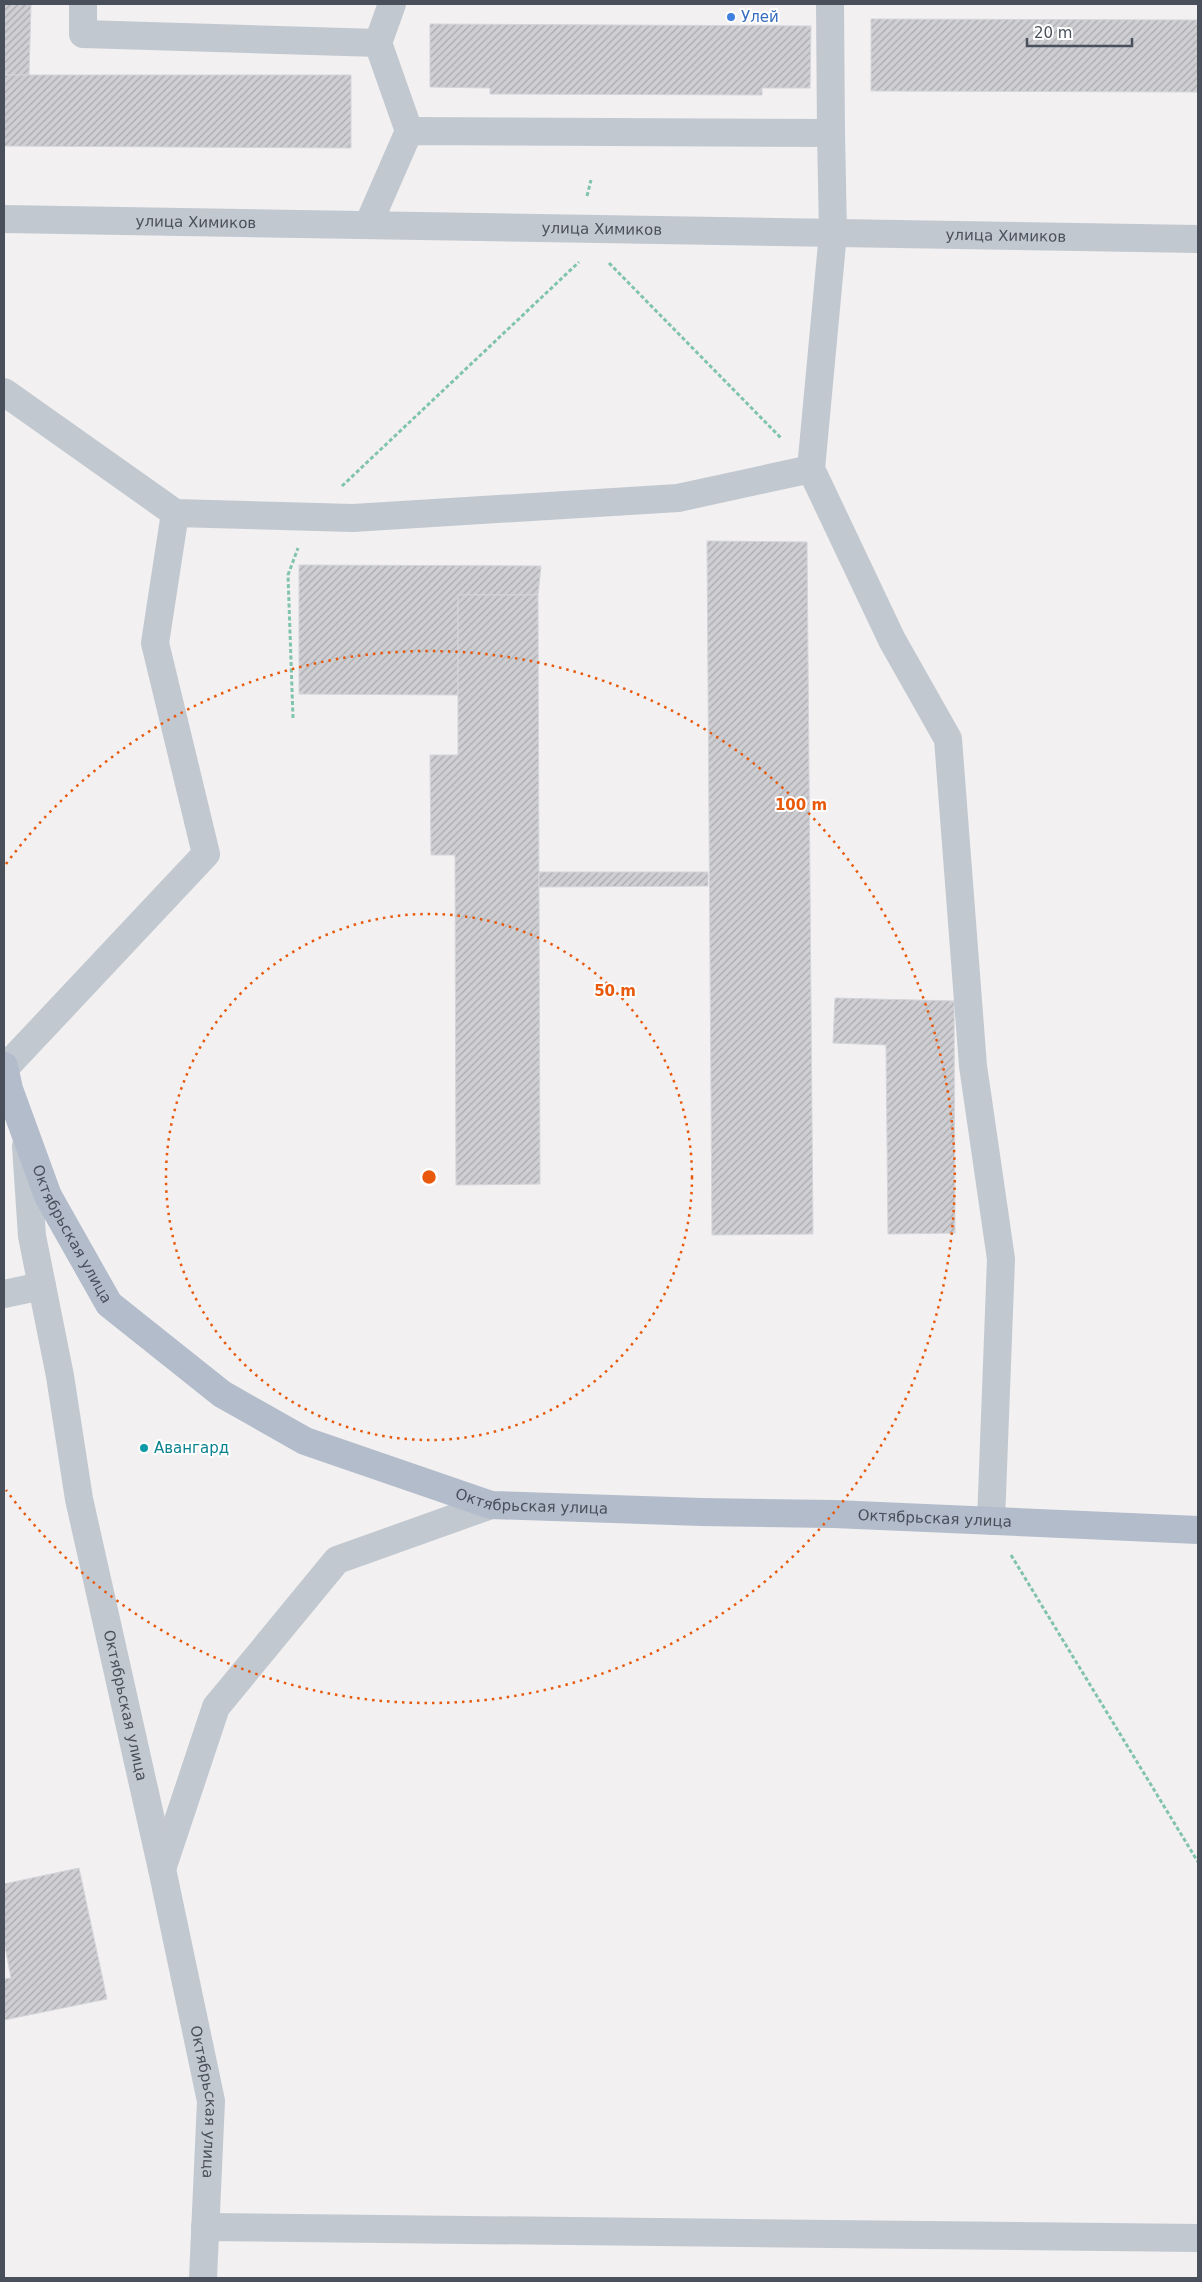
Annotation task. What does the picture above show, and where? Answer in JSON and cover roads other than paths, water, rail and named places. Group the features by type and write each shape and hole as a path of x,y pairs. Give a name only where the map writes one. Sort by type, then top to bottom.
{"main road":[{"name":"Октябрьская улица","path":"4,1068 48,1196 109,1304 222,1394 305,1441 491,1505 834,1514 1198,1530"}],"street":[{"path":"83,4 83,34 378,43"},
{"path":"368,226 409,131 378,43 392,4"},
{"path":"830,4 833,233 811,469 892,640 948,739 973,1066 1001,1259 990,1521"},
{"path":"409,131 831,133"},
{"name":"улица Химиков","path":"4,219 1198,239"},
{"path":"4,392 175,513 353,518 678,498 811,469"},
{"path":"4,1068 206,854 155,643 175,513"},
{"name":"Октябрьская улица","path":"25,1132 32,1236 60,1376 80,1499 162,1868 211,2101 203,2278"},
{"path":"4,1294 42,1286"},
{"path":"162,1868 216,1707 337,1560 491,1505"},
{"path":"205,2227 1198,2238"}],"place":[{"name":"Улей","path":"731,17"},
{"name":"Авангард","path":"144,1448"}]}
